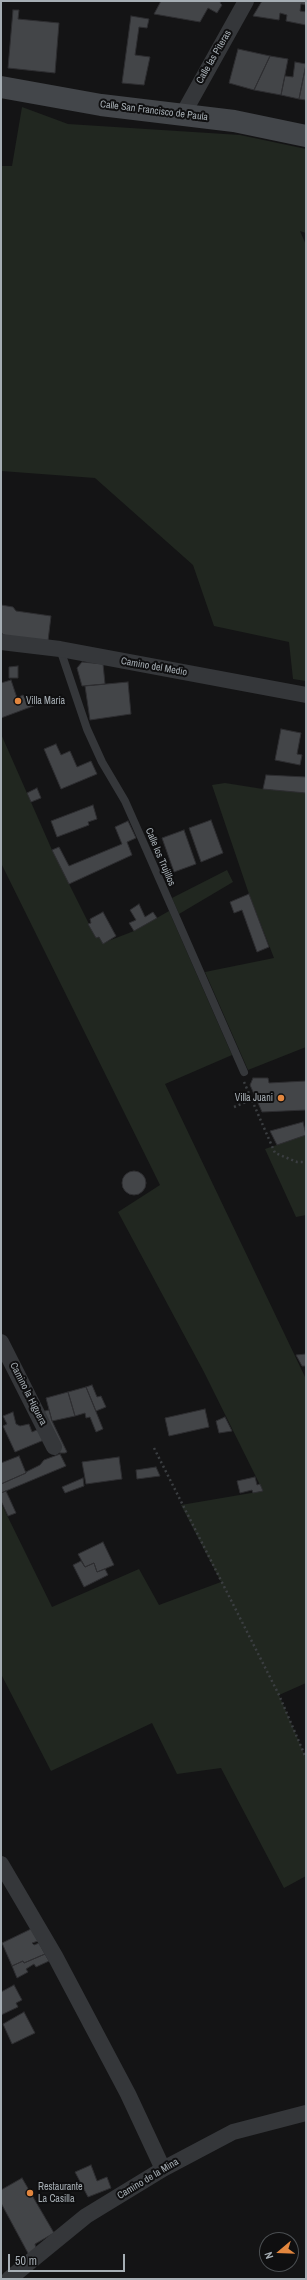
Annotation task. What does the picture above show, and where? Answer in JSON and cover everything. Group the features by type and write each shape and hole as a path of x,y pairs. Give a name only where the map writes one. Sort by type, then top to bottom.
{"main road":[{"name":"Calle San Francisco de Paula","path":"1,87 100,105 234,121 306,136"}],"street":[{"name":"Calle las Piteras","path":"183,114 246,1"},
{"name":"Camino del Medio","path":"1,642 60,649 306,695"},
{"name":"Camino la Higuera","path":"1,1342 54,1447"},
{"path":"1,1864 55,1956 128,2094 163,2169"},
{"name":"Camino de la Mina","path":"8,2279 86,2216 163,2169 233,2132 306,2113"}],"lane":[{"name":"Calle los Trujillos","path":"60,649 87,729 135,823 244,1072"}],"path":[{"path":"244,1072 244,1083 275,1153 297,1162 306,1162"},
{"path":"234,1107 251,1100"},
{"path":"154,1448 279,1695 306,1758"}],"shaded area":[{"path":"22,107 68,124 240,135 306,149 306,233 300,231 306,245 306,681 293,679 289,642 214,626 193,565 95,478 1,471 1,166 12,166"},
{"path":"1,734 52,850 96,938 99,937 103,943 134,931 169,911 232,1055 165,1084 306,1379 306,1683 279,1695 306,1758 306,1876 284,1888 221,1768 177,1774 152,1723 51,1771 1,1674 1,1503 52,1607 139,1569 159,1605 221,1582 181,1505 263,1491 204,1372 118,1212 160,1185 1,863"},
{"path":"225,783 263,789 306,793 306,1047 248,1070 205,972 274,958 249,894 212,785"},
{"path":"227,870 233,882 179,914 172,898"},
{"path":"306,1135 306,1215 296,1217 265,1149"}],"building":[{"path":"161,1 221,1 220,3 222,5 217,13 208,8 200,22 154,14"},
{"path":"262,1 306,1 306,5 301,4 300,11 306,12 306,25 286,21 287,15 280,13 279,20 253,16"},
{"path":"13,10 19,10 18,19 59,23 55,73 8,68"},
{"path":"131,16 149,19 147,28 139,27 135,55 150,57 144,85 122,83"},
{"path":"238,49 270,56 254,90 229,83"},
{"path":"270,56 288,59 281,95 254,90"},
{"path":"295,62 306,64 299,99 281,95 285,76 293,77"},
{"path":"306,65 306,100 299,99"},
{"path":"1,605 13,607 16,611 51,616 48,641 6,636 1,633"},
{"path":"82,662 103,664 105,684 82,686 77,668"},
{"path":"18,666 18,678 9,678 9,667"},
{"name":"Villa María","path":"11,680 17,698 23,695 25,698 32,695 36,705 1,718 1,683"},
{"path":"128,682 131,714 90,720 85,686"},
{"path":"281,729 301,733 297,754 302,755 300,765 275,760"},
{"path":"56,744 61,755 70,751 77,767 91,761 97,774 61,789 44,749"},
{"path":"266,775 306,777 306,793 263,789"},
{"path":"37,788 41,798 31,802 27,793"},
{"path":"93,805 97,819 88,822 89,825 57,837 51,821"},
{"path":"211,820 223,853 201,862 189,828"},
{"path":"128,821 136,838 127,842 132,855 69,884 52,850 59,847 69,866 122,844 115,827"},
{"path":"184,830 196,864 174,872 162,838"},
{"path":"249,894 269,947 257,952 242,910 234,913 230,902"},
{"path":"139,904 145,917 153,912 157,918 134,931 129,923 136,920 130,910"},
{"path":"103,912 116,936 103,944 99,937 96,938 88,924 91,923 90,919"},
{"name":"Villa Juani","path":"253,1078 268,1078 269,1083 306,1081 306,1110 262,1112 250,1085"},
{"path":"303,1122 306,1135 277,1145 270,1131"},
{"path":"134,1171 143,1174 146,1183 143,1192 134,1195 125,1192 122,1183 125,1174"},
{"path":"306,1354 306,1366 302,1366 296,1355"},
{"path":"92,1385 97,1397 101,1396 106,1407 96,1411 86,1387"},
{"path":"86,1387 103,1429 96,1432 90,1417 86,1418 85,1413 75,1416 68,1392"},
{"path":"68,1392 75,1416 52,1421 46,1398"},
{"path":"205,1409 209,1427 169,1436 165,1418"},
{"path":"49,1410 52,1421 67,1452 65,1453 60,1453 41,1412"},
{"path":"13,1412 16,1424 20,1426 29,1424 32,1432 39,1429 44,1440 15,1452 3,1426 7,1424 3,1416"},
{"path":"225,1417 232,1431 219,1433 216,1421"},
{"path":"60,1454 66,1466 1,1493 1,1484 26,1473 40,1465 44,1460"},
{"path":"19,1456 26,1473 1,1484 1,1463"},
{"path":"119,1457 122,1479 86,1484 82,1462"},
{"path":"156,1467 160,1476 137,1479 136,1470"},
{"path":"255,1477 257,1485 260,1484 263,1491 253,1493 252,1490 240,1493 237,1481"},
{"path":"83,1478 84,1486 65,1493 62,1487"},
{"path":"6,1491 16,1513 8,1516 1,1501 1,1493"},
{"path":"103,1542 114,1565 97,1572 94,1563 85,1567 78,1554"},
{"path":"81,1561 85,1567 94,1563 97,1572 105,1569 108,1575 84,1587 73,1565"},
{"path":"31,1929 38,1941 32,1943 34,1945 39,1943 45,1954 24,1963 23,1961 12,1966 2,1943"},
{"path":"45,1954 49,1961 36,1967 34,1964 26,1969 28,1972 17,1978 12,1966 23,1961 24,1963"},
{"path":"14,1985 22,2000 16,2003 18,2007 1,2015 1,1992"},
{"path":"24,2012 35,2033 12,2044 3,2024"},
{"path":"91,2165 97,2181 107,2177 111,2188 88,2197 75,2172"},
{"path":"22,2178 54,2233 35,2244 36,2249 29,2255 1,2203 1,2190"}],"place":[{"name":"Villa María","path":"18,701"},
{"name":"Villa Juani","path":"281,1098"},
{"name":"Restaurante La Casilla","path":"30,2193"}]}
